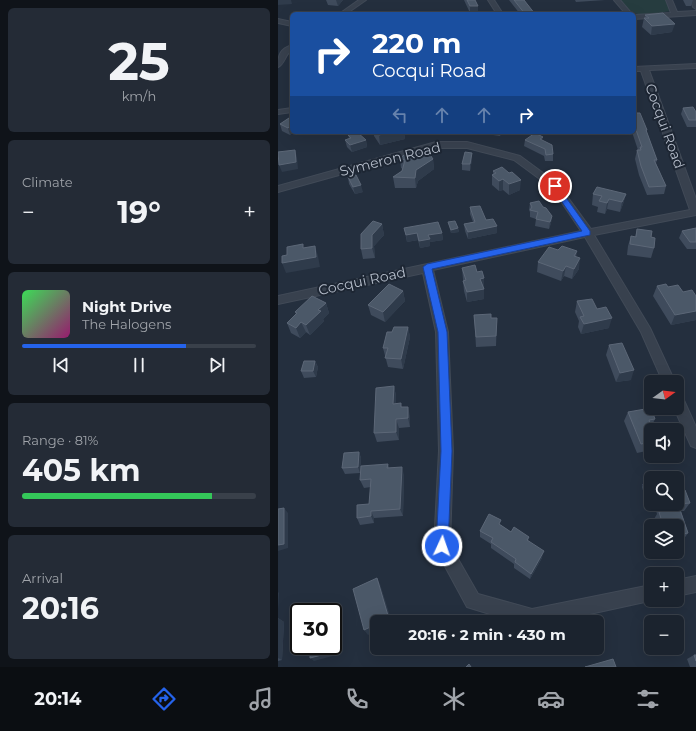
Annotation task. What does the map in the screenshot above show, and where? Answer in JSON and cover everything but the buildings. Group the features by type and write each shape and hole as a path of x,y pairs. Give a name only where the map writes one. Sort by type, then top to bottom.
{"street":[{"path":"345,12 363,0"},
{"path":"491,0 499,12"},
{"path":"617,0 627,12"},
{"path":"669,0 674,11"},
{"path":"636,20 639,22 662,19 664,18 660,14 696,5"},
{"path":"674,11 696,13"},
{"path":"278,21 290,24"},
{"path":"278,65 284,52 290,48"},
{"path":"639,68 696,66"},
{"name":"Cocqui Road","path":"278,300 588,233 696,212 639,68"},
{"path":"278,112 290,110"},
{"name":"Symeron Road","path":"278,189 436,145 467,145 517,158 555,186 588,233 646,331 666,375"},
{"path":"427,267 442,332 446,451 442,546 473,601 532,618 644,594"},
{"path":"684,415 696,442"},
{"path":"684,587 696,584"}],"green space":[{"path":"620,0 666,0 671,11 636,14 636,12 633,12"}],"route":[{"path":"442,546 446,451 442,332 427,267 588,233 555,186"}]}
